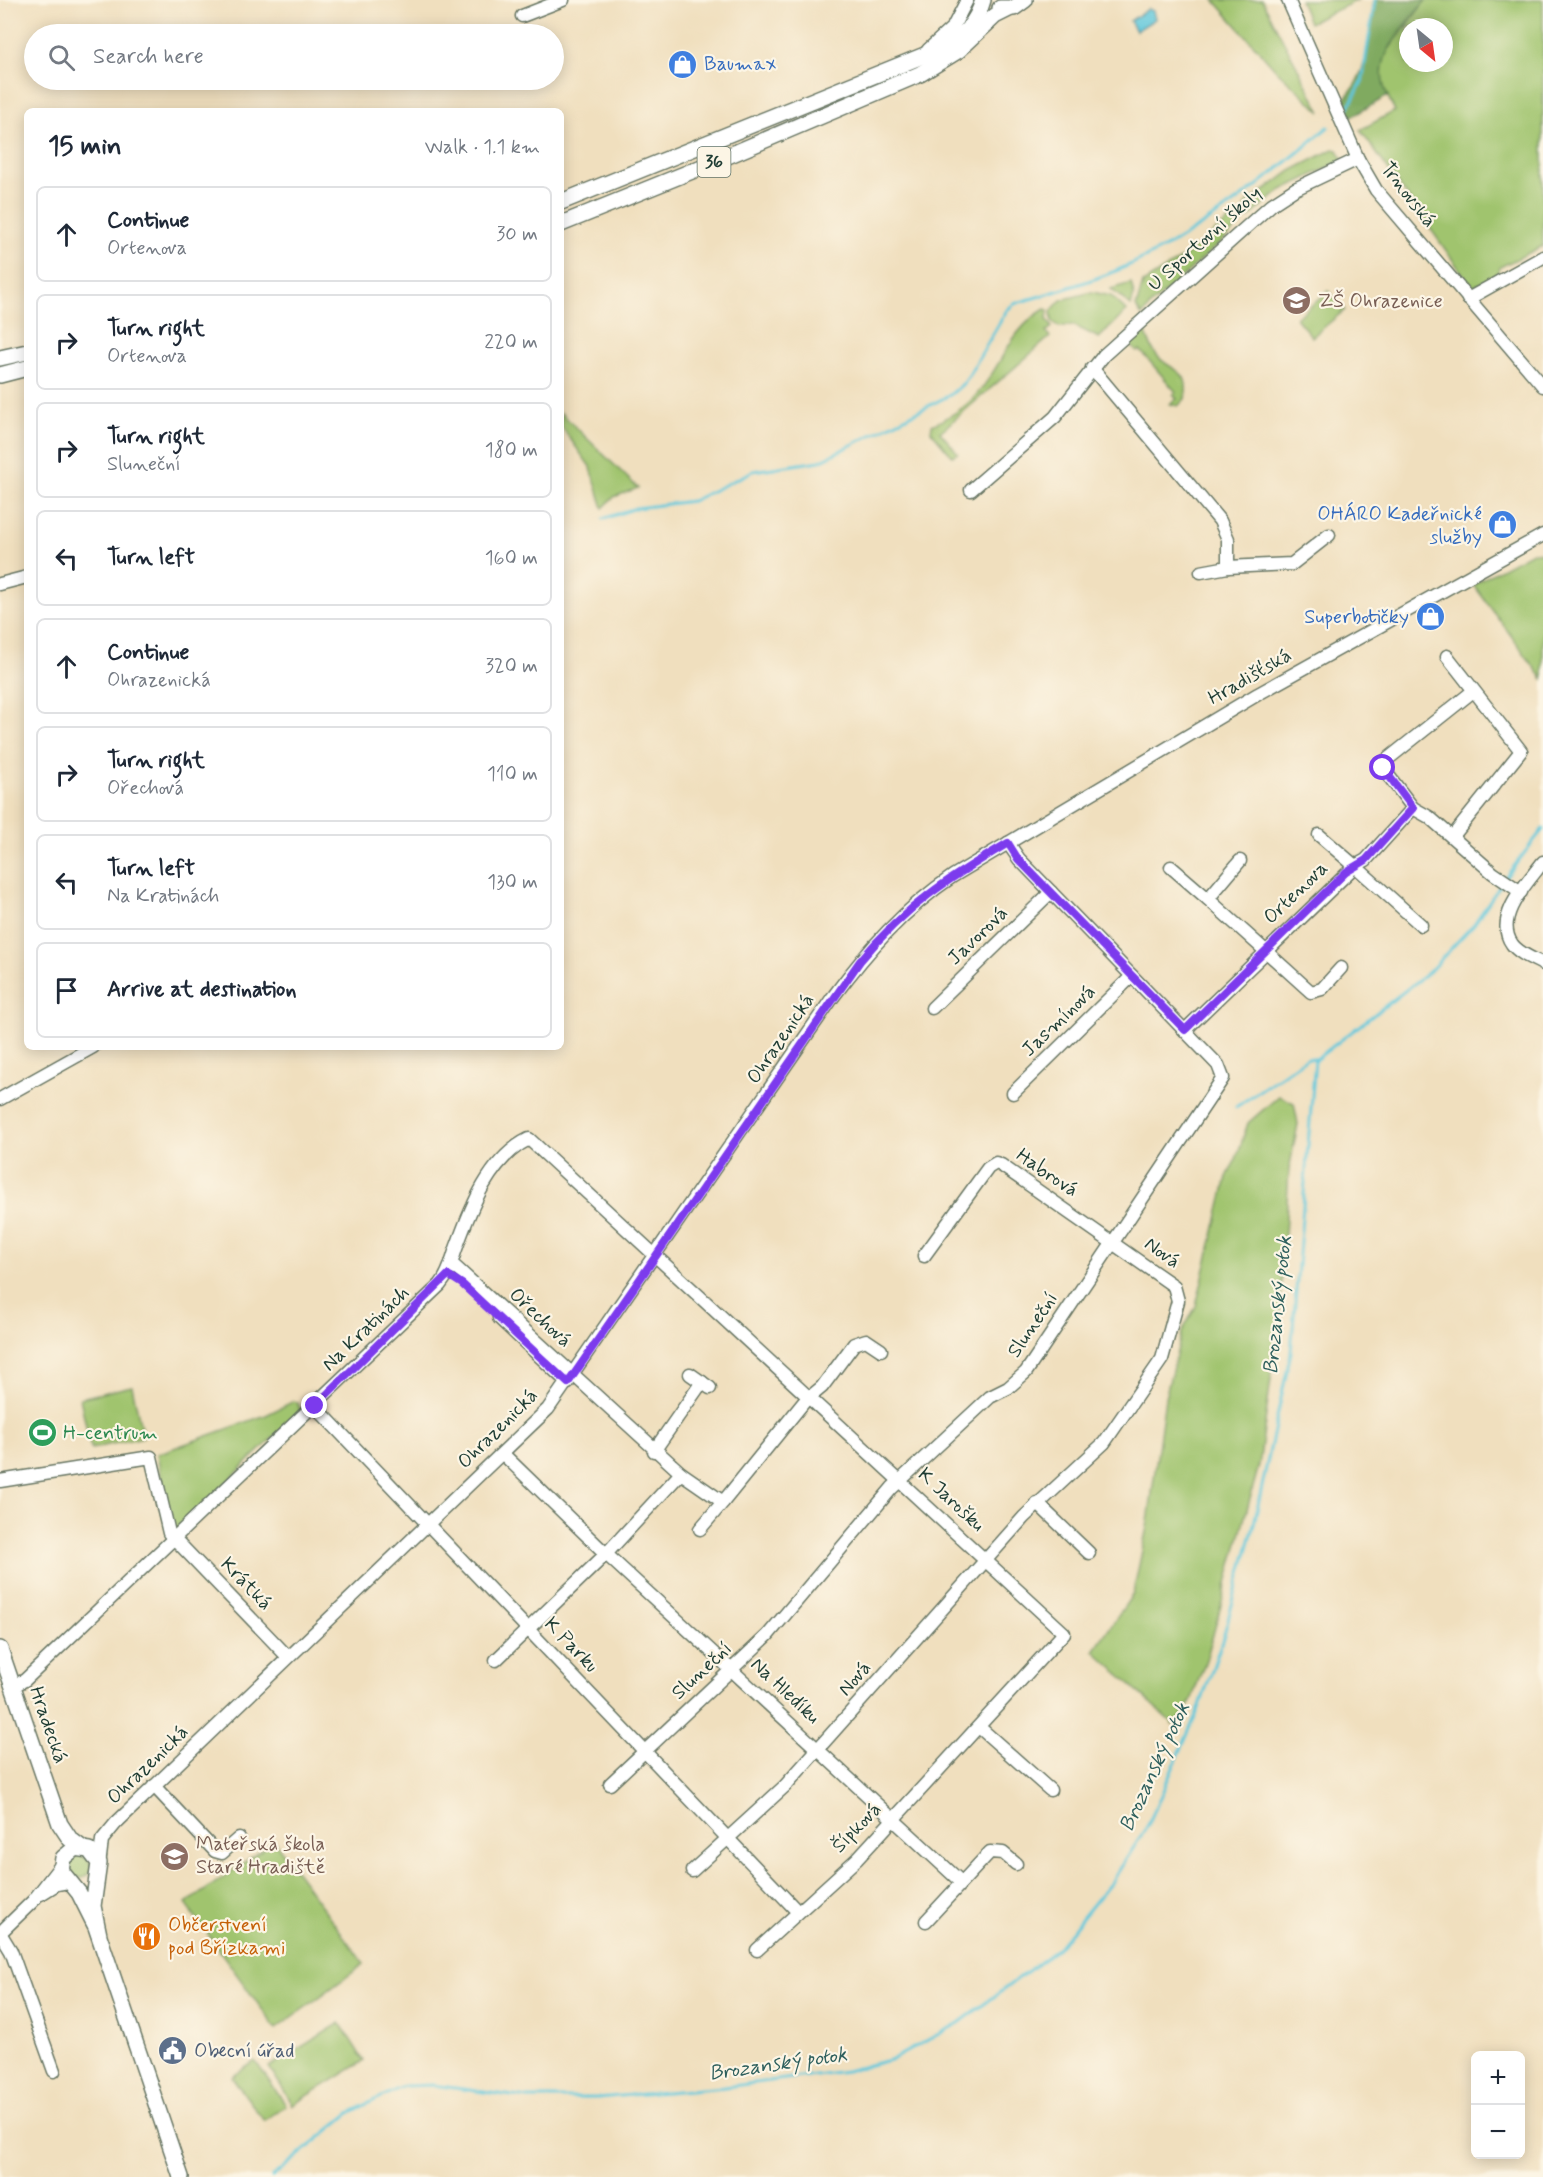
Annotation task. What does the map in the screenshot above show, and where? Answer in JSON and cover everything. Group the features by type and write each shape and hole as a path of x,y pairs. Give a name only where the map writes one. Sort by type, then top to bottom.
{"main road":[{"name":"36","path":"564,201 942,48 964,34 977,16 983,0"},
{"path":"988,0 998,8 1009,9"},
{"name":"36","path":"564,223 708,165 920,74 959,50 996,16 1025,0"},
{"path":"0,358 24,353"},
{"path":"0,375 24,369"},
{"name":"Hradecká","path":"0,1649 57,1814 66,1834 84,1848"},
{"name":"Hradecká","path":"57,1814 63,1839 62,1861"},
{"path":"99,1935 93,1906 99,1869 96,1855 84,1848 72,1849 62,1861 62,1875 80,1893 99,1935 182,2177"},
{"path":"70,1883 79,1886 90,1884 99,1869"}],"street":[{"path":"522,16 563,0"},
{"path":"909,63 946,35 962,12 967,0"},
{"name":"Trnovská","path":"1288,0 1358,159 1382,199 1543,386"},
{"name":"U Sportovní školy","path":"971,489 1055,417 1092,368 1272,204 1295,189 1358,159"},
{"path":"1468,299 1543,257"},
{"path":"1092,368 1211,507 1228,539 1228,567"},
{"path":"1201,572 1228,567 1292,564 1329,535"},
{"name":"Hradišťská","path":"1008,843 1258,694 1542,536"},
{"path":"0,584 24,578"},
{"path":"1447,656 1472,692 1521,751 1454,836"},
{"path":"1472,692 1384,762 1385,771 1413,808 1454,836 1492,873 1521,892"},
{"name":"Ortenova","path":"1185,1030 1355,866 1366,860 1413,808"},
{"name":"Ortenova","path":"1319,835 1421,925"},
{"name":"Sluneční","path":"610,1785 768,1635 901,1480 990,1397 1008,1388 1026,1372 1223,1078 1218,1065 1017,857 1008,843"},
{"name":"Ohrazenická","path":"84,1848 116,1823 542,1416 570,1379 833,997 878,940 912,905 953,876 1008,843"},
{"path":"1208,899 1240,861"},
{"path":"1543,862 1521,892 1509,914 1508,936 1514,947 1543,964"},
{"name":"Ortenova","path":"1171,867 1311,992 1322,989 1341,968"},
{"name":"Javorová","path":"932,1008 1051,892"},
{"name":"Jasmínová","path":"1013,1093 1132,976"},
{"path":"0,1099 88,1050"},
{"name":"Na Kratinách","path":"13,1686 25,1680 315,1406 449,1269 492,1169 529,1139 656,1254"},
{"name":"Habrová","path":"924,1256 988,1168 996,1163 1113,1242"},
{"name":"Nová","path":"692,1871 785,1786 1036,1503 1104,1443 1155,1370 1164,1351 1178,1301 1177,1290 1113,1242"},
{"name":"K Jarošku","path":"656,1254 1064,1633"},
{"name":"Ořechová","path":"449,1269 570,1379 654,1451 723,1502"},
{"path":"700,1529 783,1427 810,1396 822,1387 858,1341 867,1340 881,1350"},
{"path":"654,1451 706,1385 690,1374"},
{"name":"K Parku","path":"315,1406 427,1526 646,1750 798,1912"},
{"name":"Na Hledíku","path":"503,1454 606,1554 961,1882"},
{"path":"0,1481 149,1456 155,1464 167,1527 175,1539"},
{"path":"496,1660 606,1554 681,1473"},
{"path":"1036,1503 1089,1553"},
{"name":"Krátká","path":"175,1539 288,1657"},
{"name":"Šípková","path":"757,1950 857,1859 1064,1633"},
{"path":"979,1727 1050,1790"},
{"path":"154,1786 215,1851 222,1853 239,1838"},
{"name":"Ohrazenická","path":"99,1869 102,1840 116,1823"},
{"path":"926,1922 990,1852 1003,1853 1016,1864"},
{"path":"33,1901 62,1861"},
{"path":"54,2071 11,1951 0,1933 33,1901 57,1884 70,1883"}],"green space":[{"path":"1214,0 1262,0 1321,112 1277,71"},
{"path":"1300,0 1358,0 1309,23"},
{"path":"1374,0 1426,0 1411,18 1399,18 1399,33 1385,57 1382,69 1383,82 1388,96 1351,117 1343,100 1359,78 1369,40"},
{"path":"1426,0 1543,0 1543,246 1500,267 1497,275 1472,287 1360,130 1395,111 1380,82 1384,56 1399,36 1399,72 1453,72 1453,18 1412,18"},
{"path":"1333,149 1338,150 1343,160 1280,191 1248,218 1244,211 1245,205 1291,171"},
{"path":"1228,221 1241,224 1151,305 1142,316 1136,307 1143,283 1187,255"},
{"path":"1131,283 1134,295 1131,306 1111,289"},
{"path":"1329,291 1345,310 1312,337 1296,318"},
{"path":"1092,292 1111,296 1127,311 1099,338 1073,325 1059,327 1052,321 1051,311 1061,300"},
{"path":"1045,309 1048,310 1047,319 1052,327 1046,332 1050,337 940,432 958,453 952,456 931,431 932,425 957,412 973,398 987,382 1014,337"},
{"path":"1143,328 1155,353 1178,371 1185,381 1185,399 1178,406 1170,404 1177,399 1173,395 1176,392 1140,350 1137,352 1128,342"},
{"path":"564,416 638,488 614,497 603,508 591,468 564,430"},
{"path":"1532,552 1543,553 1543,679 1473,584"},
{"path":"1279,1096 1294,1103 1298,1124 1289,1170 1280,1315 1259,1465 1207,1657 1191,1701 1181,1718 1173,1724 1094,1651 1133,1594 1148,1522 1165,1398 1182,1332 1196,1306 1227,1177 1236,1159 1248,1123"},
{"path":"132,1386 143,1437 91,1449 80,1398"},
{"path":"294,1401 298,1403 301,1411 175,1532 171,1532 157,1454 266,1415"},
{"path":"274,1841 364,1964 276,2029 186,1904"},
{"path":"80,1856 88,1859 91,1867 88,1875 80,1878 72,1875 69,1867 72,1859"},
{"path":"340,2023 364,2061 293,2105 269,2067"},
{"path":"255,2061 286,2105 264,2121 232,2077"}],"water":[{"path":"1148,9 1153,11 1155,19 1136,31 1130,21"}],"waterway":[{"path":"1348,108 1362,82 1375,0"},
{"path":"603,519 636,508 692,501 753,471 820,461 950,395 965,382 1007,310 1014,304 1080,284 1147,257 1229,207 1328,127"},
{"name":"Brozanský potok","path":"1505,878 1543,829"},
{"name":"Brozanský potok","path":"272,2177 351,2112 404,2086 433,2085 528,2098 597,2098 725,2087 846,2071 893,2059 959,2023 1056,1950 1113,1880 1148,1825 1200,1706 1222,1641 1252,1533 1291,1352 1315,1060 1428,973 1474,924 1501,884"},
{"path":"1236,1107 1307,1058 1315,1059"}],"place":[{"name":"Baumax","path":"683,64"},
{"name":"ZŠ Ohrazenice","path":"1297,301"},
{"name":"OHÁRO Kadeřnické služby","path":"1503,525"},
{"name":"Superbotičky","path":"1430,617"},
{"name":"H-centrum","path":"42,1433"},
{"name":"Mateřská škola Staré Hradiště","path":"175,1856"},
{"name":"Občerstvení pod Břízkami","path":"147,1937"},
{"name":"Obecní úřad","path":"173,2051"}],"route":[{"path":"315,1406 448,1275 462,1284 568,1383 860,961 912,905 953,876 1008,843 1018,859 1185,1030 1346,872 1366,860 1413,808 1383,768"}]}
